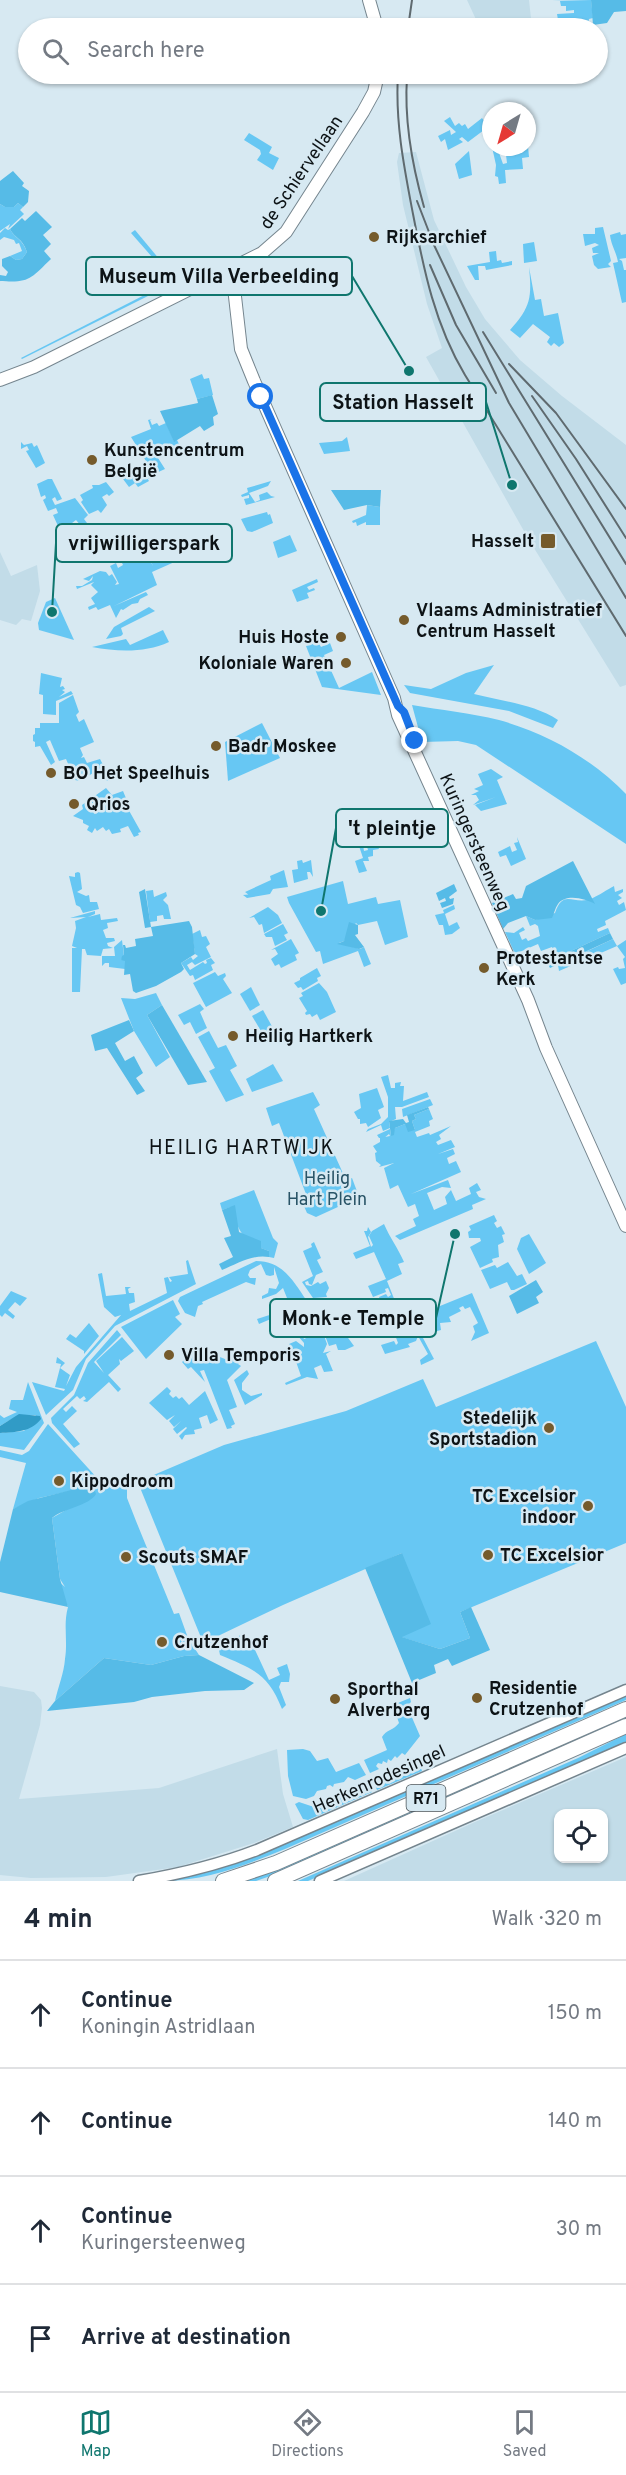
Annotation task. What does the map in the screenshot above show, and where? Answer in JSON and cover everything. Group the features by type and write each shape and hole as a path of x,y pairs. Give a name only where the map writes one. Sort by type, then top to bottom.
{"highway":[{"name":"Herkenrodesingel","path":"223,1881 276,1863 626,1708"},
{"name":"R71","path":"275,1881 626,1726"}],"main road":[{"path":"369,0 374,18"},
{"name":"de Schiervellaan","path":"0,380 34,367 262,254 286,232 363,112 376,84"},
{"name":"Kuringersteenweg","path":"229,269 241,349 398,706 398,715 503,950 526,996 546,1048 626,1227"}],"street":[{"name":"Herkenrodesingel","path":"139,1881 183,1874 220,1864 257,1850 626,1690"},
{"path":"320,1881 626,1748"}],"shaded area":[{"path":"467,0 529,0 531,18 475,18"},
{"path":"591,0 626,0 626,11 614,12 608,21 608,18 592,18"},
{"path":"416,152 434,220 466,287 485,319 520,360 562,396 626,445 626,685 620,687 529,540 426,357 442,348 427,304 403,205 397,162 399,153"},
{"path":"13,171 24,183 22,186 29,191 28,202 23,207 18,203 14,207 5,207 0,204 0,181"},
{"path":"36,211 52,227 43,235 51,244 44,251 51,259 29,278 18,281 0,281 0,275 6,276 8,272 2,266 2,259 10,256 16,260 22,259 27,252 23,243 10,229 22,218 25,221"},
{"path":"212,395 218,414 213,417 214,425 204,431 200,426 174,442 160,411 198,403 197,399"},
{"path":"331,490 381,490 380,507 367,505 344,510"},
{"path":"0,552 11,576 37,565 40,591 31,621 22,619 16,625 0,620"},
{"path":"573,861 595,904 581,899 566,899 558,904 552,918 535,920 526,916 508,923 503,929 492,903 513,894 516,899 522,898 526,886"},
{"path":"454,884 457,891 449,897 454,898 453,904 442,908 440,903 446,901 445,898 439,901 436,893"},
{"path":"145,889 151,927 145,928 139,892"},
{"path":"189,921 192,927 195,954 181,963 184,969 181,972 156,986 136,993 133,991 130,974 124,975 125,961 121,960 124,955 123,945 126,948 136,946 135,939 153,936 151,927"},
{"path":"349,922 358,925 358,934 355,935 364,947 359,949 337,944 344,941"},
{"path":"610,933 613,939 550,968 547,962"},
{"path":"162,1005 207,1082 188,1085 147,1015"},
{"path":"129,1020 134,1031 115,1043 125,1061 134,1056 143,1073 136,1078 145,1091 137,1095 107,1048 95,1051 91,1035"},
{"path":"428,1107 429,1109 414,1115 416,1119 412,1121 415,1130 408,1132 405,1124 395,1128 394,1135 391,1136 389,1121 403,1119 406,1123 409,1122 407,1115"},
{"path":"235,1205 239,1232 261,1241 261,1248 269,1251 269,1257 251,1258 222,1270 219,1264 233,1257 224,1238 231,1236 222,1210"},
{"path":"536,1280 543,1292 536,1297 539,1303 517,1314 509,1296"},
{"path":"19,1414 40,1416 41,1419 28,1429 0,1433 0,1426"},
{"path":"79,1488 94,1488 96,1494 88,1501 52,1518 60,1579 68,1607 0,1592 0,1562 13,1509 28,1501"},
{"path":"402,1553 431,1624 402,1637 440,1649 470,1638 460,1612 471,1607 490,1650 452,1666 448,1659 434,1665 436,1673 412,1683 365,1568"},
{"path":"199,1655 254,1683 244,1690 205,1691 152,1697 134,1702 47,1711 55,1701 104,1658 151,1665 184,1656"},
{"path":"0,1686 34,1692 41,1700 40,1725 19,1799 159,1788 277,1749 283,1794 293,1827 254,1843 178,1867 106,1877 31,1878 0,1875"},
{"path":"626,1757 626,1881 344,1881 475,1822"}],"green space":[{"path":"591,0 593,18 558,18 557,14 574,13 574,10 566,11 566,6 561,6 560,1 552,1"},
{"path":"450,117 455,126 459,123 462,126 465,124 468,129 482,118 482,132 468,142 462,137 459,139 463,142 448,150 445,139 441,142 438,136 450,130 451,135 456,132 444,121"},
{"path":"249,133 272,147 269,153 279,158 273,170 257,160 261,154 260,150 244,140"},
{"path":"469,151 472,175 459,179 455,164"},
{"path":"494,156 500,156 503,164 507,163 506,156 529,156 522,158 523,169 505,170 506,183 499,184 498,177 495,176"},
{"path":"18,203 23,207 20,210 24,214 8,229 10,224 0,231 0,204 5,207 14,207"},
{"path":"603,227 611,261 608,264 611,267 598,269 594,265 592,256 599,253 593,253 592,248 599,245 595,243 585,246 583,234 595,234 595,228"},
{"path":"5,228 10,229 25,247 27,252 22,259 16,260 10,256 22,251 19,243 16,244 14,240 4,237 0,240 0,233"},
{"path":"135,230 170,272 167,274 131,233"},
{"path":"620,232 621,235 626,234 626,258 619,259 626,270 626,302 622,303 613,263 618,262 610,235"},
{"path":"534,242 537,261 524,263 523,244"},
{"path":"496,251 497,261 501,260 502,263 512,261 512,265 486,270 485,266 478,266 479,280 475,280 467,266 490,262 489,252"},
{"path":"217,258 218,261 21,358"},
{"path":"529,267 535,300 541,299 544,316 558,313 564,343 559,347 554,343 551,346 547,342 550,337 533,324 520,338 510,330 526,308 530,294"},
{"path":"202,374 204,379 209,378 213,395 197,399 190,379"},
{"path":"152,419 150,420 152,425 157,423 159,426 166,423 174,441 177,440 180,446 158,458 165,469 154,474 131,437 151,429 148,420"},
{"path":"347,437 350,451 324,454 319,443 342,441"},
{"path":"21,442 24,445 32,443 34,447 37,445 45,463 36,468 26,451 29,450 27,446 21,449"},
{"path":"145,463 152,476 149,479 141,468 149,481 138,487 135,483 129,487 120,475"},
{"path":"52,479 62,499 57,501 55,497 52,499 55,505 75,498 88,515 84,519 87,523 82,527 76,520 72,523 74,526 71,532 63,536 61,531 68,527 66,523 58,526 53,515 58,513 56,508 48,511 43,500 46,498 45,495 41,497 37,484"},
{"path":"271,481 268,486 249,493 255,502 260,500 259,495 267,492 275,497 246,505 244,499 249,498 249,495 242,497 241,495 248,492 247,488"},
{"path":"106,482 114,492 102,497 107,505 101,513 98,510 89,514 81,502 83,500 80,495 93,488 92,485"},
{"path":"367,505 380,507 380,525 366,525 366,522 357,526 356,522 353,523 352,521 366,515"},
{"path":"267,512 273,523 252,532 247,531 241,519"},
{"path":"146,525 155,540 161,536 163,539 168,536 179,560 152,572 157,585 114,606 146,592 148,595 140,599 138,603 121,609 116,618 110,605 98,610 96,607 89,610 88,607 95,604 91,598 98,592 91,585 94,582 77,589 76,586 82,586 92,580 93,576 89,581 83,579 100,571 106,572 109,576 112,574 117,582 115,585 119,584 110,566 116,563 118,568 123,565 114,546 117,543 127,556 134,549 138,554 144,549 153,566 148,554 156,548 143,527"},
{"path":"290,535 297,551 278,558 273,542"},
{"path":"317,579 318,582 307,587 309,590 314,588 315,590 307,593 309,598 297,602 292,590"},
{"path":"55,598 74,640 39,630 38,623 46,602"},
{"path":"149,607 155,611 121,628 123,634 121,636 106,639 114,627"},
{"path":"163,630 169,642 160,646 121,651 92,647 126,639 130,645"},
{"path":"318,642 321,647 330,643 333,651 324,655 339,688 372,672 381,695 322,687 306,646"},
{"path":"494,665 474,694 539,710 558,720 553,728 509,711 410,693 404,685 431,689 466,673"},
{"path":"41,673 62,678 60,687 63,686 65,689 62,690 65,692 59,697 71,691 73,694 56,701 56,715 43,714 43,695 39,694"},
{"path":"73,695 79,712 76,715 79,722 84,719 94,742 80,748 83,755 81,758 84,757 87,763 100,759 110,778 107,781 98,770 80,781 75,780 66,759 59,761 50,740 46,742 55,762 51,765 40,746 35,747 33,735 35,728 40,728 40,723 59,723 59,703"},
{"path":"412,705 478,715 517,725 583,758 626,794 626,844 476,745 458,741 422,742"},
{"path":"262,723 280,758 228,781 225,742"},
{"path":"491,769 503,777 497,780 507,804 481,811 475,805 496,797 473,805 479,800 476,795 471,795 479,791 474,789 483,785 478,774"},
{"path":"106,788 112,795 123,791 128,803 117,806 119,811 127,807 141,832 138,833 139,835 134,837 128,826 120,829 121,832 112,834 109,829 106,831 103,827 97,831 95,828 92,833 87,830 89,826 83,823 83,820 73,816 83,809 82,805"},
{"path":"374,836 379,849 373,850 373,856 368,857 369,861 363,861 367,871 359,873 355,861 363,858 359,846 363,845 364,851 368,850 366,843 369,846 373,845 372,840 365,839"},
{"path":"517,837 526,859 511,866 506,855 500,857 498,852 510,846 512,852 517,850 514,843 518,842"},
{"path":"302,860 303,863 311,860 313,877 310,872 307,872 308,879 294,883 292,870 298,869 297,861"},
{"path":"284,870 288,887 273,889 270,894 247,898 243,895 248,894 245,892 271,880 270,876"},
{"path":"78,872 82,889 77,892 89,895 90,902 97,902 99,909 83,913 76,905 69,876 75,877 75,873"},
{"path":"343,881 348,904 376,897 378,904 400,900 408,937 385,945 377,921 358,925 356,923 344,941 339,943 360,949 364,947 371,964 364,967 358,951 323,964 320,951 316,952 287,897"},
{"path":"614,886 615,892 623,889 623,892 618,895 622,898 617,901 619,905 624,902 626,910 605,921 606,925 597,929 598,932 608,928 610,933 545,963 541,958 554,952 552,947 541,951 538,944 515,954 505,932 514,933 523,927 525,930 519,933 522,940 526,938 528,941 540,936 538,926 535,924 530,926 526,916 535,920 555,913 564,900 589,900"},
{"path":"153,890 154,897 166,892 167,896 163,900 168,905 171,919 164,919 163,915 157,916 157,921 150,922 146,891"},
{"path":"454,905 455,909 445,914 449,926 457,922 460,928 452,934 445,935 443,925 439,925 435,915 444,913 443,910"},
{"path":"268,907 278,915 282,923 264,933 262,924 259,925 254,917 249,918"},
{"path":"95,911 95,914 88,917 100,914 101,920 117,918 118,921 107,923 108,928 103,930 106,938 114,938 115,941 107,943 113,948 103,949 101,956 87,955 85,949 82,949 80,992 72,992 72,948 77,948 72,946 76,928 75,921 86,917 70,918"},
{"path":"283,924 288,933 284,935 287,940 275,946 272,937 266,937 264,934"},
{"path":"200,930 202,937 206,936 210,944 206,947 211,957 195,965 192,962 187,965 190,970 203,962 207,963 206,960 211,958 215,963 211,965 213,970 195,980 181,963 198,956 195,954 192,934"},
{"path":"291,939 299,953 295,955 297,960 281,968 279,964 275,966 271,959 278,954 275,949 271,950"},
{"path":"613,939 617,946 559,971 558,965"},
{"path":"122,940 124,956 121,960 125,960 125,969 109,967 109,963 102,966 102,956 115,956 114,947"},
{"path":"626,940 626,983 621,985 613,969 625,968 623,959 625,957 617,946"},
{"path":"317,968 321,976 317,978 318,981 303,990 301,987 298,988 294,983"},
{"path":"215,972 218,976 225,973 226,976 223,979 232,993 206,1007 193,983"},
{"path":"319,983 327,992 336,1012 320,1020 317,1014 312,1017 310,1014 306,1015 307,1011 299,998 303,996 301,993"},
{"path":"251,987 260,1005 250,1011 240,994"},
{"path":"156,993 162,1005 147,1015 170,1057 156,1067 134,1031 121,998 135,999"},
{"path":"200,1004 204,1009 200,1012 207,1028 196,1034 190,1022 184,1025 178,1015"},
{"path":"263,1010 274,1030 264,1036 252,1016"},
{"path":"209,1031 218,1048 226,1045 237,1066 230,1070 244,1095 226,1102 209,1071 215,1068 198,1037"},
{"path":"273,1064 283,1081 252,1092 246,1079"},
{"path":"388,1075 391,1088 395,1088 395,1083 401,1082 400,1086 404,1086 403,1101 427,1092 429,1097 402,1107 395,1107 396,1119 389,1122 390,1128 383,1131 381,1125 366,1132 381,1124 388,1117 388,1097 381,1077"},
{"path":"377,1088 384,1107 378,1110 381,1118 368,1127 366,1123 360,1124 360,1119 354,1112 361,1108 359,1094"},
{"name":"Heilig Hart Plein","path":"313,1092 320,1105 314,1109 346,1180 352,1178 358,1194 351,1201 316,1217 307,1213 303,1204 309,1202 279,1123 272,1126 266,1108"},
{"path":"430,1099 433,1105 403,1117 402,1109"},
{"path":"429,1109 433,1119 429,1121 430,1126 415,1132 417,1137 429,1133 430,1135 451,1126 439,1135 441,1139 436,1142 438,1145 451,1140 455,1147 438,1154 453,1149 455,1154 447,1158 449,1164 456,1161 461,1172 411,1194 448,1180 451,1188 442,1187 427,1193 434,1210 447,1204 445,1197 451,1190 456,1201 471,1194 469,1188 477,1183 481,1190 476,1192 479,1197 486,1199 472,1205 473,1209 400,1240 395,1236 416,1226 413,1219 419,1216 415,1204 408,1207 398,1185 390,1189 384,1168 394,1163 379,1167 381,1165 376,1161 375,1153 377,1152 373,1146 380,1142 377,1135 390,1129 391,1136 395,1128 405,1124 415,1130 412,1121 416,1119 414,1115"},
{"path":"254,1190 273,1238 278,1243 274,1258 269,1257 269,1251 247,1240 239,1229 231,1207 222,1210 220,1203"},
{"path":"494,1215 497,1221 494,1223 497,1228 501,1226 505,1234 502,1235 504,1242 498,1245 499,1257 480,1268 470,1247 481,1241 480,1238 469,1238 468,1232 471,1230 469,1226"},
{"path":"384,1224 404,1262 398,1264 402,1274 387,1281 403,1321 412,1317 434,1359 421,1365 420,1360 428,1354 418,1336 416,1341 408,1344 410,1347 385,1354 381,1345 394,1341 396,1345 398,1343 390,1321 387,1322 381,1309 383,1307 379,1297 386,1294 388,1297 391,1295 388,1288 385,1289 386,1292 373,1297 368,1286 386,1279 374,1252 356,1259 353,1253 370,1246 364,1231 367,1231 368,1227 371,1232 368,1237 371,1247 373,1245 369,1236 372,1231"},
{"path":"529,1234 546,1263 529,1274 517,1249 521,1238"},
{"path":"314,1242 321,1258 317,1260 323,1272 316,1275 312,1285 308,1281 305,1282 306,1285 311,1286 326,1281 329,1288 327,1297 313,1298 302,1282 313,1276 303,1251 312,1247 311,1244"},
{"path":"188,1260 196,1284 115,1326 86,1359 73,1390 46,1415 32,1382 64,1391 65,1389 55,1387 61,1364 56,1363 57,1357 65,1363 60,1368 70,1375 66,1386 76,1367 121,1315 115,1317 104,1307 98,1274 102,1273 106,1296 126,1294 125,1287 131,1287 128,1289 129,1293 134,1293 135,1302 129,1304 130,1311 167,1293 164,1278 168,1277 170,1282 172,1281 169,1277 188,1274 186,1261"},
{"path":"256,1261 273,1264 280,1268 307,1301 304,1303 301,1299 290,1304 292,1310 259,1324 257,1319 285,1310 289,1303 283,1288 276,1294 262,1299 262,1296 268,1293 269,1288 276,1289 279,1283 274,1267 274,1275 270,1276 266,1275 261,1264 250,1270 248,1275 250,1278 256,1278 255,1285 246,1282 202,1302 203,1304 198,1306 195,1317 185,1313 178,1301 180,1297"},
{"path":"508,1262 517,1276 522,1274 527,1284 511,1290 507,1282 490,1289 481,1270 495,1265 497,1268"},
{"path":"11,1291 27,1298 20,1306 15,1302 8,1310 15,1316 13,1319 5,1313 2,1317 0,1315 0,1306"},
{"path":"472,1293 489,1333 471,1341 475,1332 473,1326 478,1323 470,1307 465,1309 463,1306 459,1308 461,1311 449,1317 451,1322 440,1323 441,1330 426,1334 422,1324 428,1320 424,1312 431,1310 435,1315 437,1314 435,1308"},
{"path":"173,1300 180,1314 175,1317 182,1324 146,1359 121,1327"},
{"path":"341,1304 343,1309 336,1312 338,1318 333,1321 336,1328 340,1327 354,1346 345,1350 338,1350 336,1344 329,1346 324,1333 327,1331 324,1322 318,1324 315,1315"},
{"path":"308,1314 313,1315 320,1333 323,1333 327,1344 323,1353 331,1351 326,1354 333,1371 324,1372 321,1365 314,1368 318,1379 307,1377 286,1385 285,1383 301,1376 293,1353 289,1354 292,1352 289,1344 296,1341 304,1347 304,1343 298,1336 302,1335 304,1339 316,1334"},
{"path":"89,1323 99,1336 84,1354 84,1351 66,1339 70,1334 76,1338"},
{"path":"117,1330 121,1335 94,1362 104,1373 96,1361 122,1337 134,1351 121,1361 119,1359 120,1364 108,1375 121,1389 118,1392 109,1382 87,1402 83,1401 86,1399 84,1396 80,1399 77,1396 63,1409 66,1412 72,1406 77,1411 63,1424 80,1444 74,1448 52,1423 51,1418 74,1395 88,1363"},
{"path":"596,1341 626,1407 626,1543 460,1612 470,1638 440,1649 401,1637 402,1553 283,1605 220,1635 212,1643 207,1644 202,1640 141,1490 149,1477 224,1445 346,1411 423,1379 436,1407"},
{"path":"197,1348 230,1361 231,1358 240,1362 238,1364 241,1366 227,1380 237,1407 229,1410 235,1424 231,1426 232,1428 227,1429 204,1370 200,1371 205,1382 191,1367 188,1369 182,1362"},
{"path":"247,1370 249,1374 242,1383 242,1390 251,1396 262,1393 262,1395 245,1405 234,1380"},
{"path":"28,1382 44,1423 24,1450 0,1446 0,1433 24,1431 36,1415 17,1417 0,1426 0,1415 4,1418 17,1412 9,1409 11,1400 23,1400"},
{"path":"167,1387 173,1398 182,1397 189,1405 205,1391 218,1420 210,1424 207,1415 199,1418 202,1428 194,1430 195,1434 185,1435 182,1440 179,1436 187,1428 177,1434 173,1429 181,1421 174,1427 169,1421 175,1415 167,1420 149,1403"},
{"path":"48,1424 98,1479 105,1484 127,1488 127,1498 174,1614 179,1613 188,1638 199,1655 184,1656 151,1665 104,1658 55,1701 64,1664 68,1607 56,1579 65,1587 60,1579 52,1518 73,1506 88,1487 39,1498 13,1509 26,1463 0,1457 0,1450 22,1455 29,1451"},
{"path":"241,1635 244,1642 250,1639 269,1680 280,1675 277,1668 287,1664 290,1674 289,1682 281,1682 279,1687 286,1705 282,1709 265,1680 242,1664 220,1655 221,1644"},
{"path":"626,1694 626,1700 270,1855 210,1875 164,1881 234,1863 308,1834"},
{"path":"410,1698 411,1702 407,1706 420,1736 405,1755 402,1753 391,1761 388,1759 387,1763 383,1761 382,1764 378,1763 376,1766 379,1769 370,1773 364,1760 387,1750 382,1737 399,1723 393,1705"},
{"path":"626,1714 626,1722 282,1872 256,1881 240,1881"},
{"path":"626,1734 626,1744 604,1755 595,1756 308,1881 298,1881 578,1758"},
{"path":"287,1750 310,1751 317,1761 328,1758 336,1772 359,1763 366,1775 355,1780 348,1777 344,1782 334,1784 333,1787 327,1786 326,1789 317,1791 314,1796 306,1799 293,1796 288,1776"},
{"path":"418,1759 422,1771 377,1790 373,1780 383,1776 382,1773 385,1772 385,1777 390,1777 391,1774 409,1768"},
{"path":"366,1783 372,1792 308,1820 303,1819 295,1804 299,1802 317,1808 335,1800 336,1797 339,1798 344,1794 347,1796 353,1792 356,1784 358,1788"}],"railway":[{"path":"409,18 412,0"},
{"path":"397,84 399,127 406,179 426,277 446,337 465,375 626,636"},
{"path":"407,84 410,143 424,207"},
{"path":"417,201 434,245 509,403 626,598"},
{"path":"430,265 456,325 496,393"},
{"path":"483,332 626,564"},
{"path":"509,364 556,413 626,509"},
{"path":"532,396 576,459 626,538"}],"place":[{"name":"Rijksarchief","path":"374,237"},
{"name":"Museum Villa Verbeelding","path":"409,371"},
{"name":"Kunstencentrum België","path":"92,460"},
{"name":"Station Hasselt","path":"512,485"},
{"name":"Hasselt","path":"548,541"},
{"name":"vrijwilligerspark","path":"52,612"},
{"name":"Vlaams Administratief Centrum Hasselt","path":"404,620"},
{"name":"Huis Hoste","path":"341,637"},
{"name":"Koloniale Waren","path":"346,663"},
{"name":"Badr Moskee","path":"216,746"},
{"name":"BO Het Speelhuis","path":"51,773"},
{"name":"Qrios","path":"74,804"},
{"name":"'t pleintje","path":"321,911"},
{"name":"Protestantse Kerk","path":"484,968"},
{"name":"Heilig Hartkerk","path":"233,1036"},
{"name":"Monk-e Temple","path":"455,1234"},
{"name":"Villa Temporis","path":"169,1355"},
{"name":"Stedelijk Sportstadion","path":"549,1428"},
{"name":"Kippodroom","path":"59,1481"},
{"name":"TC Excelsior indoor","path":"588,1506"},
{"name":"TC Excelsior","path":"488,1555"},
{"name":"Scouts SMAF","path":"126,1557"},
{"name":"Crutzenhof","path":"162,1642"},
{"name":"Residentie Crutzenhof","path":"477,1698"},
{"name":"Sporthal Alverberg","path":"335,1699"}],"district":[{"name":"HEILIG HARTWIJK","path":"242,1147"}],"route":[{"path":"261,397 398,706 404,712 412,729 415,741"}]}
